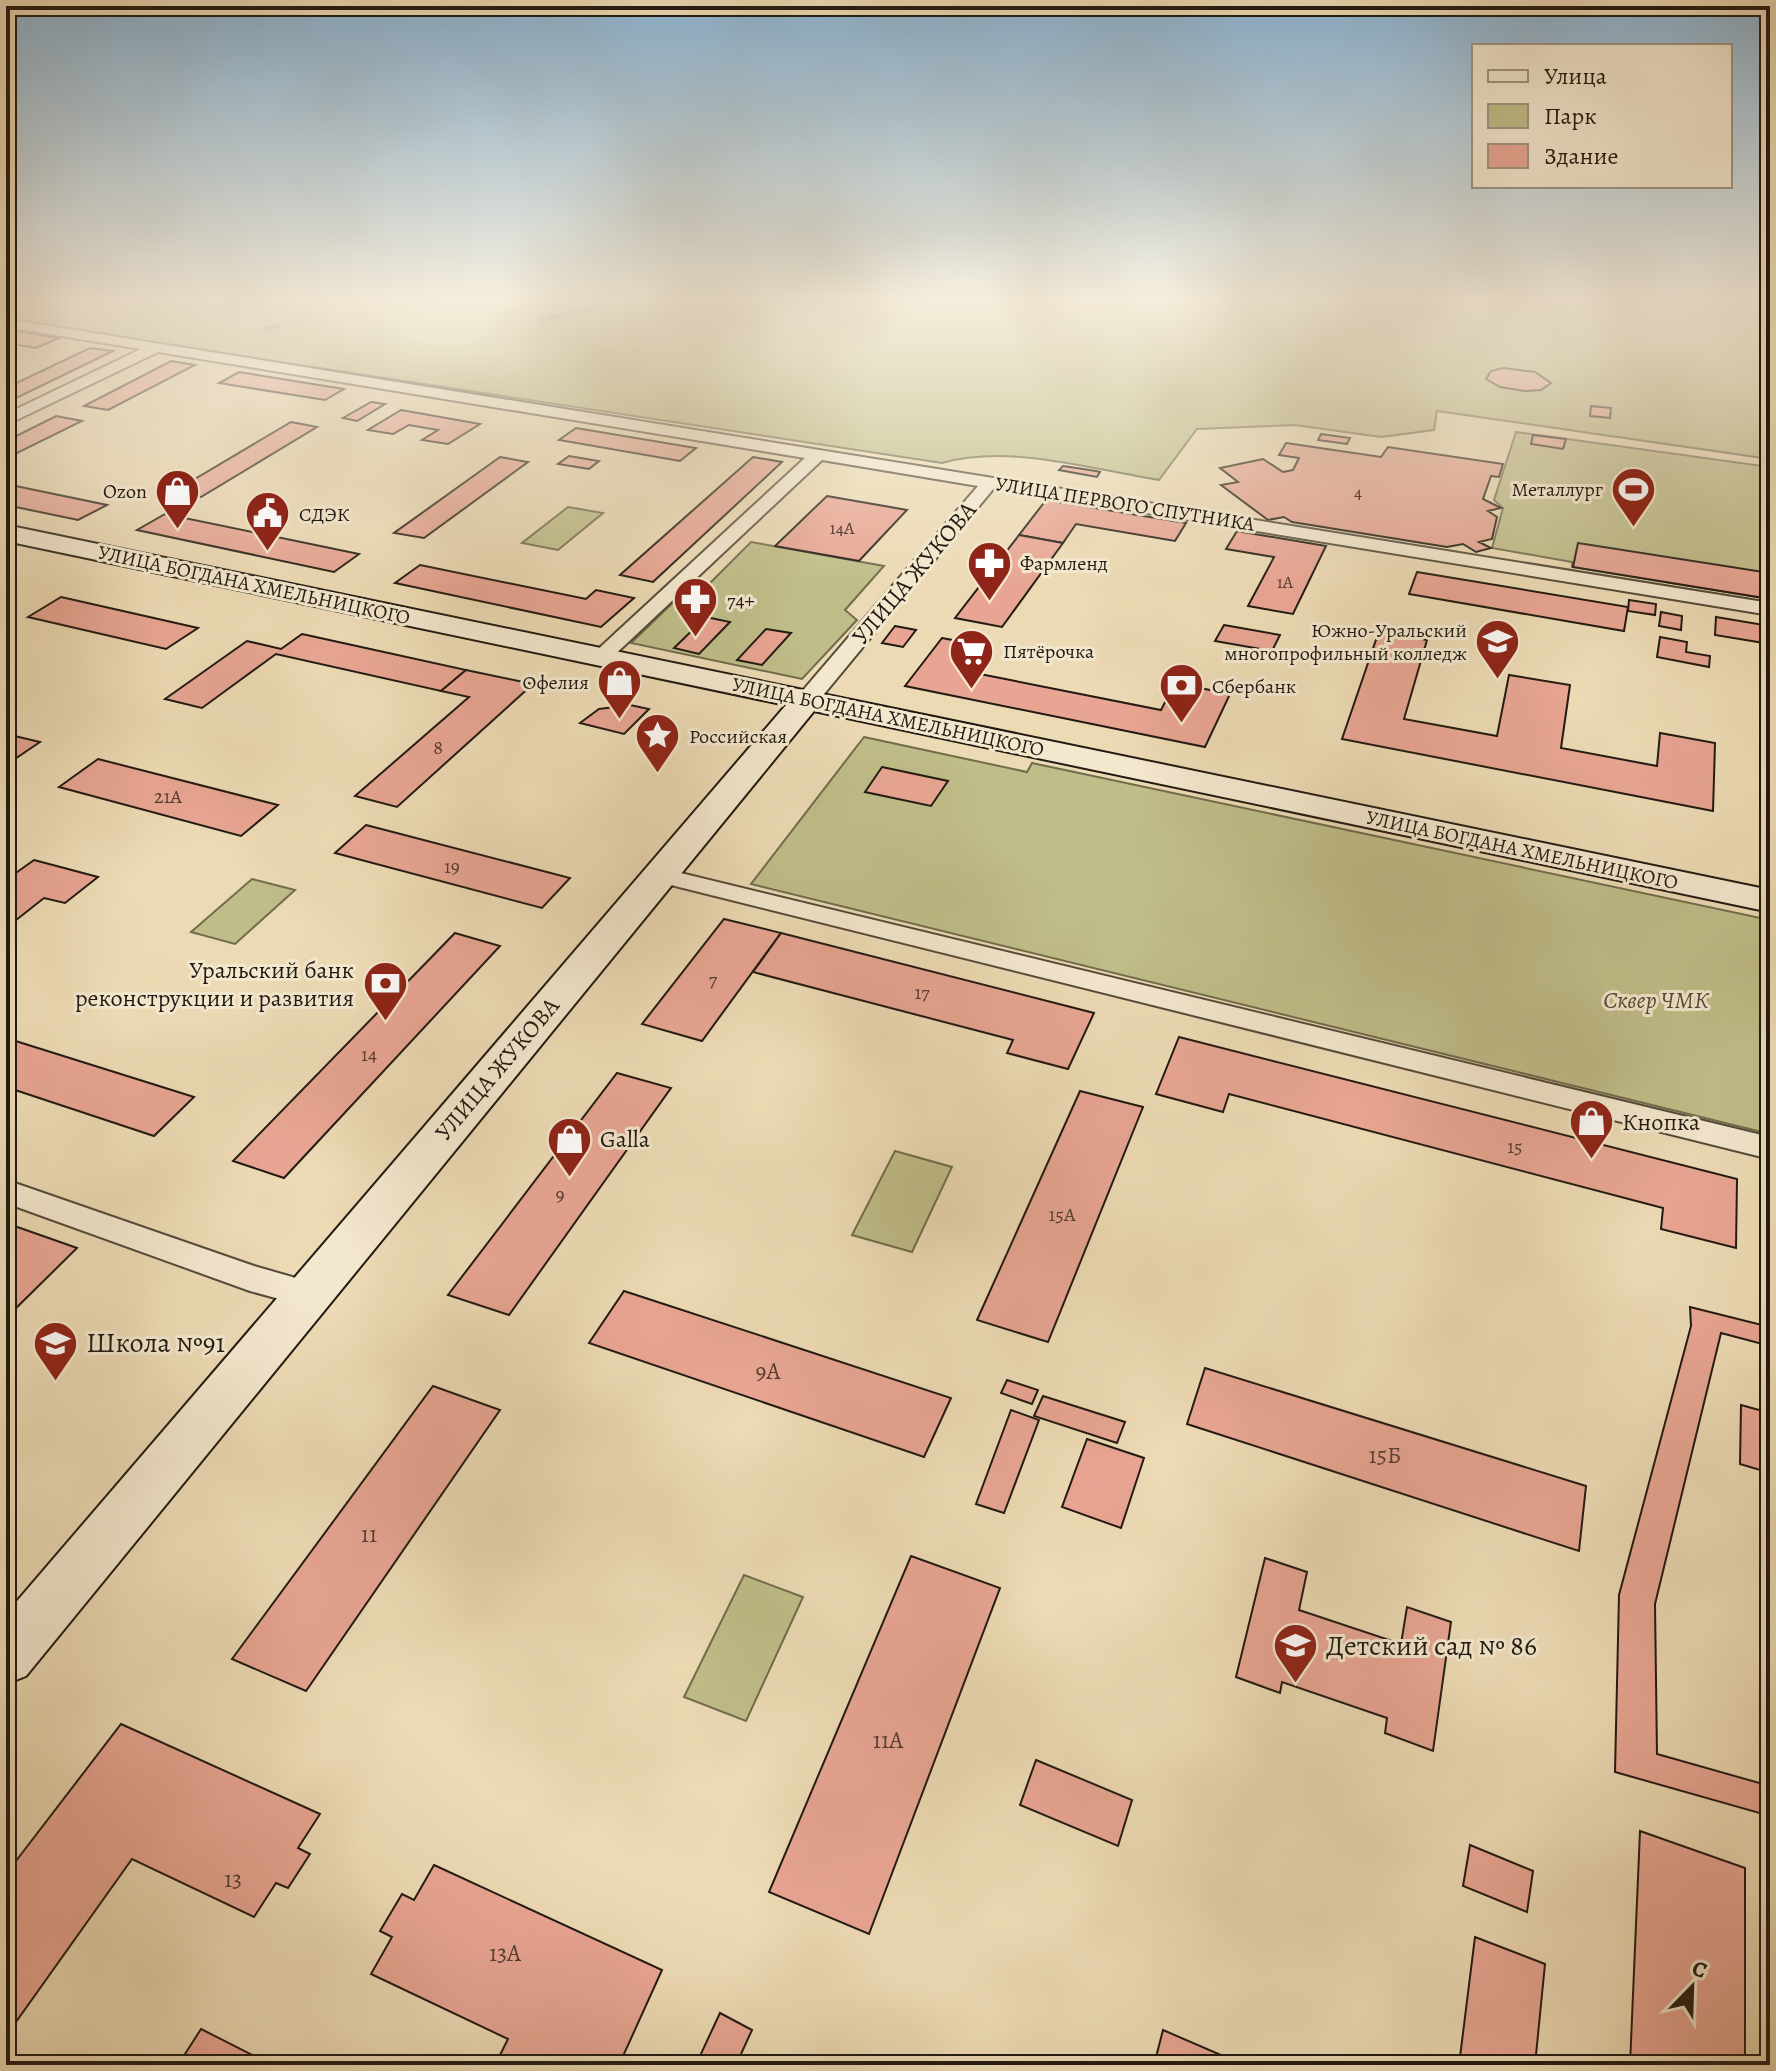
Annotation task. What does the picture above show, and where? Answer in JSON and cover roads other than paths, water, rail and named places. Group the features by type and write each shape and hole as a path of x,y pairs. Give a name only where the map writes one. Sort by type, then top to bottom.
{"main road":[{"name":"УЛИЦА БОГДАНА ХМЕЛЬНИЦКОГО","path":"6,533 1770,901"},
{"name":"УЛИЦА ЖУКОВА","path":"6,1657 807,700"}],"street":[{"path":"6,420 63,393"},
{"name":"УЛИЦА ПЕРВОГО СПУТНИКА","path":"436,393 1770,609"},
{"path":"601,657 818,455"},
{"name":"УЛИЦА ЖУКОВА","path":"807,700 990,482"},
{"path":"660,875 1770,1148"},
{"path":"6,1191 250,1278 308,1294"}],"place":[{"name":"Металлург","path":"1634,528"},
{"name":"Ozon","path":"178,530"},
{"name":"СДЭК","path":"268,553"},
{"name":"Фармленд","path":"989,602"},
{"name":"74+","path":"696,639"},
{"name":"Южно-Уральский многопрофильный колледж","path":"1498,681"},
{"name":"Пятёрочка","path":"972,690"},
{"name":"Офелия","path":"620,721"},
{"name":"Сбербанк","path":"1181,725"},
{"name":"Российская","path":"658,775"},
{"name":"Уральский банк реконструкции и развития","path":"385,1023"},
{"name":"Кнопка","path":"1591,1161"},
{"name":"Galla","path":"569,1178"},
{"name":"Школа №91","path":"55,1382"},
{"name":"Детский сад № 86","path":"1295,1685"}],"park label":[{"name":"Сквер ЧМК","path":"1656,1000"}]}
